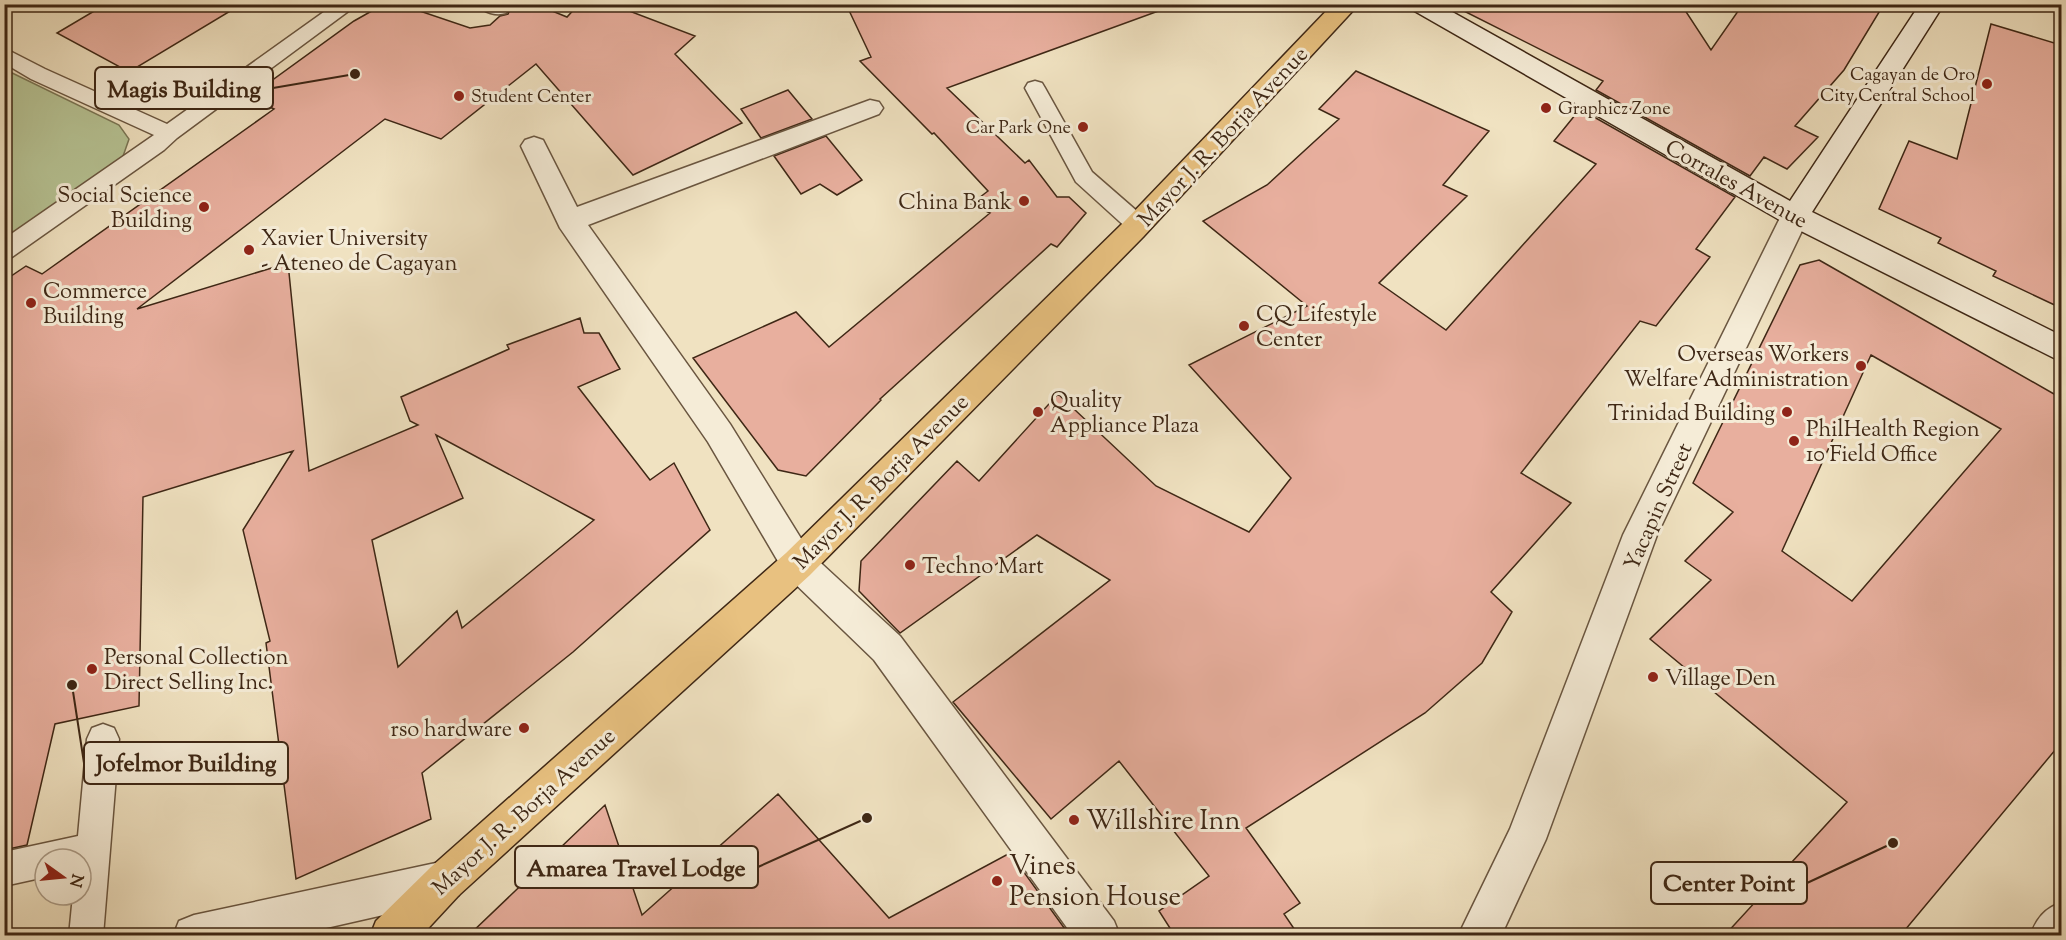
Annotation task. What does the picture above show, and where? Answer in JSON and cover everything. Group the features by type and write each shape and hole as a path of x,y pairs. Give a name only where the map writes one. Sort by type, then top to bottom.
{"main road":[{"name":"Mayor J. R. Borja Avenue","path":"390,936 445,881 798,564 1138,225 1347,4"}],"street":[{"name":"Corrales Avenue","path":"1419,4 1795,216 2061,350"},
{"name":"Yacapin Street","path":"1479,936 1526,839 1640,535 1795,216 1932,4"},
{"path":"570,221 870,108"},
{"path":"534,146 570,221 719,433 798,564 887,648 1099,936"},
{"path":"194,936 445,881"},
{"path":"2051,936 2061,922"}],"lane":[{"path":"4,251 156,145 169,133 349,4"},
{"path":"4,54 38,74 169,133"},
{"path":"1035,88 1084,177 1138,225"},
{"path":"86,936 104,739"},
{"path":"4,869 33,863"}],"green space":[{"path":"4,69 119,125 129,139 121,162 4,243"}],"building":[{"path":"106,4 242,4 129,72 57,33"},
{"path":"384,4 405,6 470,28 490,25 500,16 508,14 512,5 534,11 540,6 567,17 579,4 611,4 695,36 675,54 742,123 633,175 536,64 441,139 385,119 137,309 288,263 309,471 418,425 410,421 401,397 509,349 507,345 580,318 584,333 599,333 620,369 578,387 650,480 674,463 710,530 573,652 422,773 431,819 296,879 266,643 270,641 243,530 293,451 143,497 139,706 55,724 27,845 4,850 4,281 26,266 42,274 274,109 249,97 354,21","holes":["436,435 594,520 462,628 457,611 398,667 372,540 463,498"]},
{"path":"846,4 1163,4 1164,9 947,88 1025,163 1029,160 1057,197 1069,197 1086,213 1057,247 1051,244 880,399 806,476 778,470 693,358 796,312 829,347 990,213 971,204 988,191 934,133 932,134 860,61 871,57"},
{"path":"1450,4 1681,4 1711,50 1743,4 1884,4 1844,70 1795,126 1818,137 1787,169 1764,157 1750,176 1596,90 1603,81"},
{"name":"Cagayan de Oro City Central School","path":"1991,24 2061,45 2061,308 1993,276 1996,271 1938,243 1941,238 1879,209 1909,141 1957,159"},
{"path":"1356,71 1489,131 1443,185 1467,196 1379,283 1446,330 1596,164 1554,141 1580,109 1735,197 1696,249 1710,257 1656,326 1640,321 1521,473 1571,503 1491,592 1512,612 1482,663 1425,713 1246,828 1300,903 1284,914 1299,936 1175,936 1159,911 1209,876 1119,761 1051,819 953,702 1110,580 1037,535 900,633 859,591 861,561 957,461 979,481 1058,394 1156,486 1249,532 1291,478 1189,365 1307,306 1203,221 1267,185 1339,119 1319,109"},
{"path":"788,90 812,119 761,138 741,109"},
{"path":"826,136 862,180 837,195 820,184 801,194 774,156"},
{"path":"1819,260 2061,398 2061,743 1900,936 1724,936 1847,802 1650,639 1711,580 1685,561 1733,512 1693,483 1800,265","holes":["1871,355 2001,429 1852,601 1782,551"]},
{"path":"778,794 889,918 1010,853 1070,936 468,936 605,805 642,915"}],"place":[{"name":"Magis Building","path":"355,74"},
{"name":"Cagayan de Oro City Central School","path":"1987,84"},
{"name":"Student Center","path":"459,96"},
{"name":"Graphicz Zone","path":"1546,108"},
{"name":"Car Park One","path":"1083,127"},
{"name":"China Bank","path":"1024,201"},
{"name":"Social Science Building","path":"204,207"},
{"name":"Xavier University - Ateneo de Cagayan","path":"249,250"},
{"name":"Commerce Building","path":"31,303"},
{"name":"CQ Lifestyle Center","path":"1244,326"},
{"name":"Overseas Workers Welfare Administration","path":"1861,366"},
{"name":"Quality Appliance Plaza","path":"1038,412"},
{"name":"Trinidad Building","path":"1787,412"},
{"name":"PhilHealth Region 10 Field Office","path":"1794,441"},
{"name":"Techno Mart","path":"910,565"},
{"name":"Personal Collection Direct Selling Inc.","path":"92,669"},
{"name":"Village Den","path":"1653,677"},
{"name":"Jofelmor Building","path":"72,685"},
{"name":"rso hardware","path":"524,728"},
{"name":"Amarea Travel Lodge","path":"867,818"},
{"name":"Willshire Inn","path":"1074,820"},
{"name":"Center Point","path":"1893,843"},
{"name":"Vines Pension House","path":"997,881"}]}
